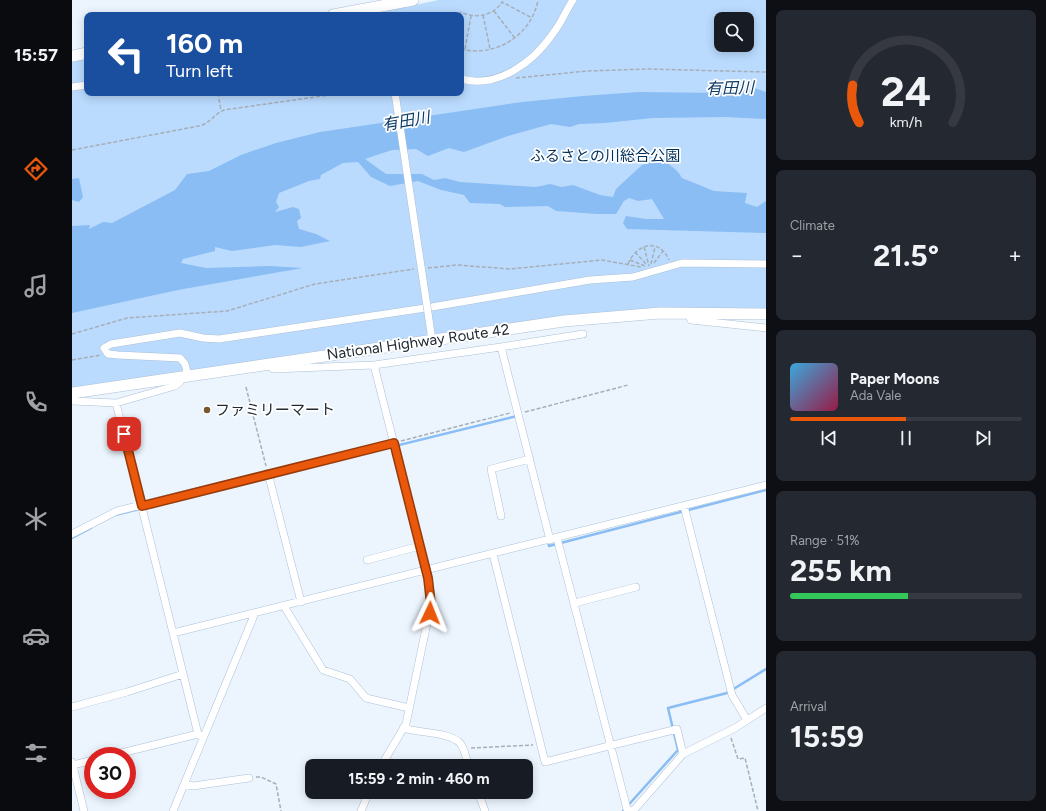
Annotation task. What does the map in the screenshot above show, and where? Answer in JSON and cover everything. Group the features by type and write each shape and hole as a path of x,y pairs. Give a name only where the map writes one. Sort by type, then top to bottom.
{"highway":[{"path":"370,12 382,11 413,0"},
{"path":"72,56 84,54"},
{"name":"National Highway Route 42","path":"72,393 269,364 432,336 570,320 632,314 766,314"}],"street":[{"path":"464,79 488,81 505,76 520,66 549,40 573,0"},
{"path":"72,87 84,85"},
{"path":"395,96 432,336"},
{"path":"72,401 116,403 175,386 184,376 183,360 177,358 110,354 104,351 105,346 108,345 167,334 186,333 203,338 219,339 432,307 590,280 633,277 671,266 696,262 766,264"},
{"path":"688,313 691,320 766,328"},
{"path":"269,364 273,369 374,365 583,334"},
{"path":"501,347 530,459 575,603 610,745 627,808 630,811"},
{"path":"374,365 426,570 431,604 409,708 403,728 385,759"},
{"path":"116,403 183,674 200,736"},
{"path":"72,534 112,513 394,443"},
{"path":"501,516 491,469 530,459"},
{"path":"268,474 301,602"},
{"path":"173,633 766,485"},
{"path":"684,506 732,695 747,720"},
{"path":"367,560 420,546"},
{"path":"494,554 545,762 677,729 683,754"},
{"path":"575,603 636,587"},
{"path":"284,606 323,670 350,679 366,698 409,708"},
{"path":"173,811 184,784 200,736 255,613"},
{"path":"72,707 127,692 183,674"},
{"path":"633,811 683,754 728,731 766,708"},
{"path":"403,728 417,732 450,737 458,742 466,759"},
{"path":"136,750 200,736"},
{"path":"84,762 72,764 84,811"},
{"path":"184,784 193,786 248,778"},
{"path":"361,811 366,799"},
{"path":"481,799 485,811"}],"path":[{"path":"471,16 465,50 479,51 490,49 501,46 525,29 532,18 538,0"},
{"path":"464,13 471,16 482,16 494,11 502,2 532,18"},
{"path":"494,11 514,38"},
{"path":"482,16 490,49"},
{"path":"511,78 587,71 647,69 766,72"},
{"path":"218,96 221,111"},
{"path":"72,150 199,126 208,123 221,111 323,96"},
{"path":"644,247 650,268"},
{"path":"628,264 635,252 644,247 655,247 664,252 671,266"},
{"path":"650,268 655,247"},
{"path":"635,252 650,268"},
{"path":"650,268 664,252"},
{"path":"422,268 457,265 510,269 602,260 650,268"},
{"path":"630,260 650,268"},
{"path":"72,334 127,318 227,311 315,284 415,269"},
{"path":"72,360 110,354"},
{"path":"394,443 628,385"},
{"path":"246,386 268,474"},
{"path":"728,731 738,759 745,758 758,811"},
{"path":"462,748 541,745"},
{"path":"248,778 261,777 276,784 281,811"}],"green space":[{"name":"ふるさとの川総合公園","path":"438,0 766,0 766,312 662,311 72,391 72,60 84,58 84,96 464,96 464,12 382,12"}],"water":[{"name":"有田川","path":"754,88 766,92 766,119 726,117 653,118 579,124 570,127 551,124 508,136 464,152 449,148 428,156 416,149 392,150 365,159 386,174 422,174 434,180 445,178 460,182 536,187 550,184 562,187 573,185 600,195 613,197 616,189 642,165 664,159 678,172 682,178 714,191 747,193 745,203 757,207 766,201 766,233 627,229 623,223 626,216 646,219 664,219 652,199 638,201 629,198 624,201 616,214 556,211 548,206 505,207 500,204 470,203 464,195 441,190 418,181 390,186 371,177 358,162 343,163 321,175 320,179 309,181 279,193 276,202 279,207 275,212 293,207 299,209 301,218 297,221 299,229 316,234 330,241 301,247 275,245 232,251 215,247 215,251 183,259 181,263 206,268 269,266 303,268 178,290 72,313 72,226 90,225 89,229 103,222 112,223 175,190 187,174 209,171 241,155 276,143 320,132 522,102 638,92 726,93 740,89"},
{"path":"79,178 83,197 79,202 72,200 72,179"}],"waterway":[{"path":"115,515 517,416"},
{"path":"548,541 549,546 766,490"},
{"path":"72,538 91,528"},
{"path":"623,811 678,750 668,708 727,693 766,669"}],"place":[{"name":"ファミリーマート","path":"207,410"}],"route":[{"path":"124,434 142,506 220,485 394,443 428,578 431,604 430,613"}]}
